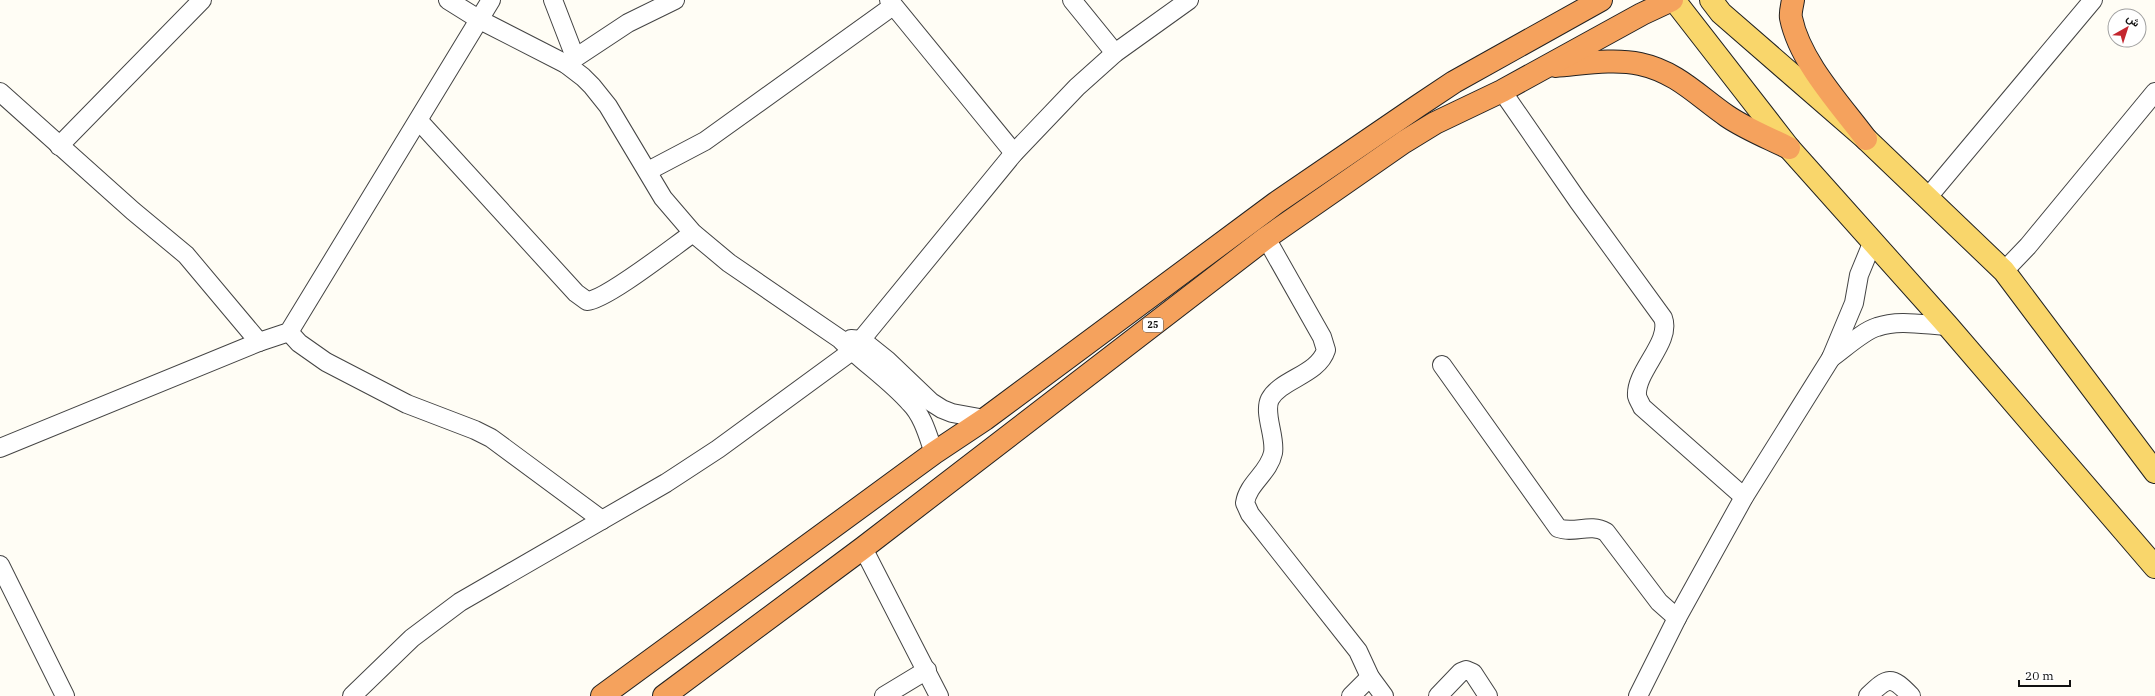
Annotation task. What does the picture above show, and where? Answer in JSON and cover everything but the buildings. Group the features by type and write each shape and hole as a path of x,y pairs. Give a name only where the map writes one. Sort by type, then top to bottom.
{"highway":[{"name":"25","path":"602,696 934,453 985,419 1276,203 1454,82 1601,0"},
{"name":"25","path":"664,696 863,548 1266,238 1404,142 1435,123 1502,91 1642,14 1673,0"},
{"path":"1793,0 1791,17 1802,46 1815,71 1866,139"},
{"path":"1548,67 1623,61 1640,64 1666,73 1686,84 1728,117 1789,148"}],"main road":[{"path":"1673,0 1789,148 1948,326 2155,567"},
{"path":"1711,0 1721,13 1866,139 2004,271 2155,472"}],"street":[{"path":"59,146 202,0"},
{"path":"448,0 480,20 571,61"},
{"path":"0,448 259,342 289,332 419,121 491,0"},
{"path":"552,0 571,61 600,94 663,198 693,233 729,263 851,343 887,360 931,402 952,414 985,419"},
{"path":"571,61 628,23 674,0"},
{"path":"1072,0 1115,53"},
{"path":"352,696 412,638 454,606 666,483 718,449 851,343 1014,153 1077,87 1115,53 1189,0"},
{"path":"1928,197 2093,0"},
{"path":"648,171 705,141 891,3 1014,153"},
{"path":"1502,91 1578,201 1663,318 1666,325 1663,335 1638,386 1637,397 1642,407 1744,497"},
{"path":"0,92 59,146 186,255 259,342"},
{"path":"2004,271 2028,246 2155,92"},
{"path":"419,121 576,292 587,301 594,300 610,291 693,233"},
{"path":"1266,238 1322,337 1326,350 1320,362 1282,388 1270,400 1268,407 1274,439 1273,454 1267,466 1250,488 1245,503 1250,514 1358,651 1370,677 1384,696"},
{"path":"1638,696 1677,618 1744,497 1831,358 1854,303 1859,275 1873,241"},
{"path":"1831,358 1876,327 1905,323 1948,326"},
{"path":"289,332 299,343 326,362 407,404 476,430 491,438 602,520"},
{"path":"851,343 911,403 923,423 934,453"},
{"path":"1442,365 1558,528 1565,530 1594,527 1606,532 1659,602 1677,618"},
{"path":"863,548 927,670 939,696"},
{"path":"0,565 65,696"},
{"path":"884,696 927,670"},
{"path":"1438,696 1462,672 1466,670 1472,673 1488,696"},
{"path":"1351,696 1370,677"},
{"path":"1868,696 1884,681 1892,680 1899,684 1911,696"}]}
